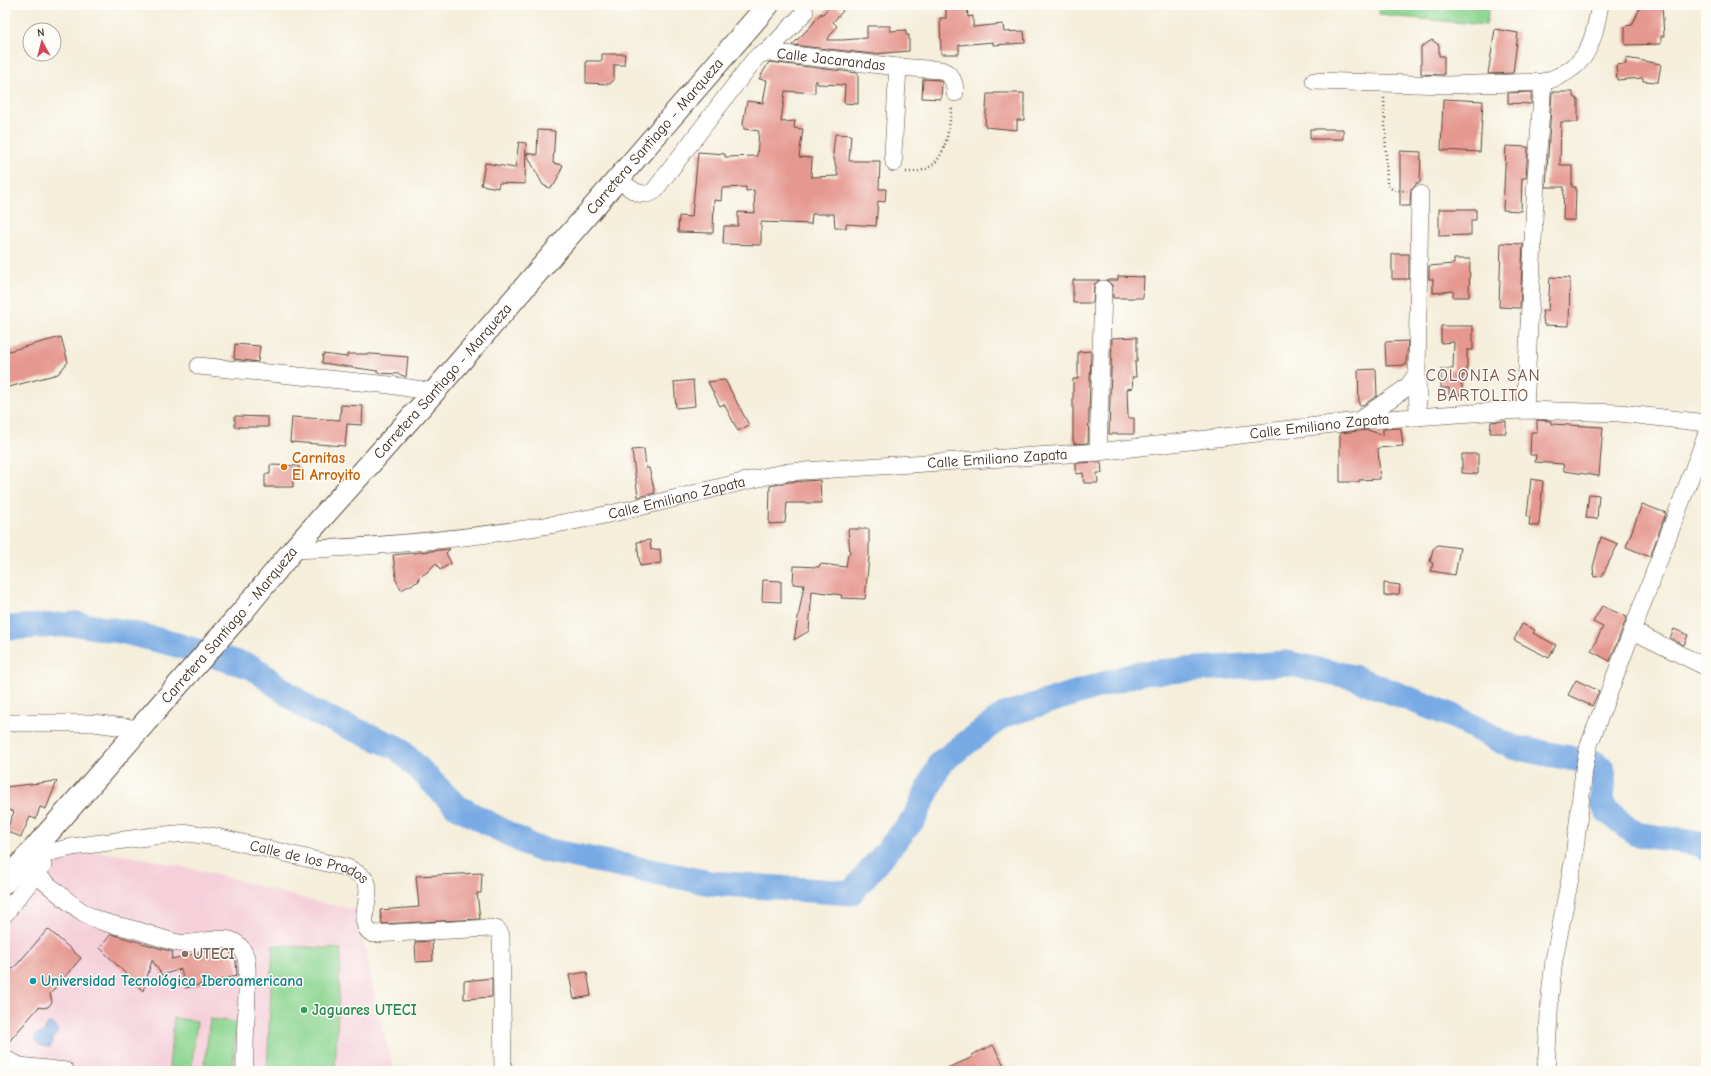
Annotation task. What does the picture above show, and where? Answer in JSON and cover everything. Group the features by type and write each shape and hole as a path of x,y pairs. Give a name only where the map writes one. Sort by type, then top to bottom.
{"main road":[{"name":"Carretera Santiago - Marqueza","path":"5,882 31,866 139,729 243,611 293,550 434,392 768,5"}],"street":[{"path":"1314,81 1448,85 1543,82 1554,79 1574,69 1585,56 1595,29 1600,5"},
{"path":"767,52 805,12"},
{"name":"Calle Jacarandas","path":"618,179 639,194 649,194 654,191 754,60 767,52 898,67 941,70 952,77 955,84 955,93"},
{"path":"894,163 892,153 898,67"},
{"path":"1525,410 1536,178 1543,82"},
{"path":"1418,417 1417,373 1420,194"},
{"path":"1098,452 1103,289"},
{"path":"199,366 390,385 434,392"},
{"path":"1358,421 1403,390 1417,373"},
{"name":"Calle Emiliano Zapata","path":"293,550 363,548 546,526 608,514 755,478 788,472 1098,452 1358,421 1525,410 1620,413 1706,423"},
{"path":"1546,1071 1550,995 1558,938 1574,858 1584,769 1589,745 1706,436"},
{"path":"1633,631 1706,667"},
{"path":"5,723 94,723 139,729"},
{"name":"Calle de los Prados","path":"31,866 54,851 154,836 188,833 217,837 348,868 366,881 368,890 364,921 366,927 373,934 491,928 496,929 500,932 501,936 503,1071"},
{"path":"5,914 31,866 83,913 109,924 191,944 220,939 228,939 236,944 243,954 247,965 247,1007 244,1049 245,1071"},
{"path":"5,1059 20,1066 66,1071"}],"path":[{"path":"1383,83 1387,184 1390,188 1395,190 1416,191 1420,194"},
{"path":"894,163 898,169 905,172 917,172 926,170 936,161 945,147 955,93"}],"shaded area":[{"name":"UTECI","path":"72,847 158,861 234,879 315,902 357,910 375,998 394,1071 5,1071 5,903 30,873"}],"green space":[{"path":"1380,5 1490,5 1486,25 1379,15"},
{"name":"Jaguares UTECI","path":"273,945 341,949 335,1071 267,1071"},
{"path":"174,1018 197,1021 191,1069 169,1067"},
{"path":"210,1019 237,1022 232,1071 204,1071"}],"water":[{"path":"48,1023 52,1024 58,1029 57,1034 52,1038 53,1042 50,1047 45,1047 36,1042 34,1038 35,1035 45,1032 45,1026"}],"building":[{"path":"831,5 836,5 843,11 833,22 837,26 827,40 867,38 867,26 890,26 890,31 906,30 906,35 909,35 909,51 873,54 792,45 811,26 821,13 822,15"},
{"path":"946,5 967,5 968,17 973,16 973,27 1003,24 1004,32 1024,31 1025,43 993,45 993,42 959,45 959,54 941,54 940,18 946,18"},
{"path":"1641,5 1662,5 1664,36 1661,36 1661,44 1625,45 1625,26 1632,25"},
{"path":"1495,29 1518,33 1513,73 1488,74"},
{"path":"1432,40 1439,45 1439,56 1444,56 1444,75 1421,74 1421,47"},
{"path":"602,54 625,54 624,65 614,65 614,80 610,84 586,83 586,61 602,61"},
{"path":"1626,58 1661,64 1658,82 1643,81 1643,78 1617,80 1616,65 1626,64"},
{"path":"769,62 858,73 858,104 844,103 845,85 817,84 817,81 815,81 815,93 785,91 781,122 795,121 794,128 803,129 799,157 812,158 811,177 838,176 833,154 835,134 851,135 849,161 880,161 879,189 886,189 885,202 878,201 876,226 846,224 846,228 835,228 834,214 812,214 811,224 761,222 761,245 723,244 724,226 738,226 738,212 755,213 754,190 746,191 746,187 722,188 721,201 714,200 713,233 678,232 679,216 692,217 698,152 725,154 725,157 757,156 759,131 744,129 743,123 747,101 763,103 767,80 759,79"},
{"path":"923,79 939,80 942,82 941,99 922,98"},
{"path":"1532,92 1531,104 1508,103 1508,93"},
{"path":"1552,92 1573,92 1573,96 1578,100 1578,122 1561,122 1560,165 1572,165 1572,187 1576,187 1575,220 1563,220 1564,187 1546,187"},
{"path":"1024,93 1024,120 1017,120 1017,130 985,127 987,94"},
{"path":"1443,99 1483,101 1480,152 1441,150"},
{"path":"1310,129 1343,129 1343,139 1310,139"},
{"path":"538,130 555,131 553,163 563,165 555,184 550,188 543,185 526,153 537,155"},
{"path":"519,142 526,143 525,184 499,183 498,188 481,185 485,163 515,168"},
{"path":"1506,146 1528,147 1526,178 1522,178 1521,211 1503,210"},
{"path":"1400,151 1421,152 1420,183 1416,183 1416,185 1411,189 1410,206 1400,206"},
{"path":"1439,209 1476,209 1476,220 1471,220 1471,235 1439,236"},
{"path":"1501,243 1523,244 1520,308 1499,307"},
{"path":"1392,254 1409,254 1409,279 1392,279"},
{"path":"1454,259 1470,259 1469,297 1453,297 1453,291 1433,293 1433,279 1429,279 1429,266 1454,264"},
{"path":"1118,276 1144,277 1143,298 1113,298 1112,285 1106,280 1118,280"},
{"path":"1550,277 1570,278 1569,326 1544,325 1542,311 1548,311"},
{"path":"1073,280 1100,280 1094,284 1093,303 1073,303"},
{"path":"1441,326 1473,326 1473,350 1467,350 1467,375 1462,375 1462,395 1449,395 1449,388 1441,388 1441,369 1453,369 1454,342 1441,343"},
{"path":"61,337 68,362 58,374 5,388 5,352"},
{"path":"1137,337 1137,362 1135,362 1136,377 1132,377 1133,388 1127,389 1128,418 1134,418 1134,434 1109,434 1112,338"},
{"path":"1408,341 1406,365 1386,366 1385,342"},
{"path":"235,344 260,346 258,362 234,359"},
{"path":"1091,351 1088,443 1074,444 1073,379 1078,379 1078,352"},
{"path":"323,354 347,357 347,354 372,354 408,357 406,377 399,374 378,373 378,371 322,363"},
{"path":"1376,369 1377,396 1363,405 1359,405 1358,370"},
{"path":"693,380 695,406 676,408 674,382"},
{"path":"725,380 749,425 738,431 724,404 720,406 708,382"},
{"path":"341,405 363,406 362,425 347,424 345,446 290,442 292,417 340,420"},
{"path":"235,416 268,417 268,427 235,427"},
{"path":"1537,420 1551,421 1551,424 1603,427 1599,476 1564,471 1563,464 1535,462 1536,455 1530,455 1531,432 1537,432"},
{"path":"1506,421 1506,433 1490,433 1491,422"},
{"path":"1401,428 1403,446 1378,448 1380,479 1359,480 1359,482 1340,482 1340,433 1368,430 1383,435 1383,429"},
{"path":"644,449 646,468 649,468 655,493 638,497 632,450"},
{"path":"1462,454 1478,454 1478,474 1462,473"},
{"path":"1101,462 1102,473 1097,473 1098,483 1084,483 1083,473 1076,474 1076,463"},
{"path":"270,465 299,466 299,478 293,478 293,487 265,487 265,474 270,474"},
{"path":"1531,479 1543,481 1539,526 1529,525 1530,517 1527,516"},
{"path":"820,480 821,503 787,503 785,523 769,524 770,486 789,482"},
{"path":"1589,494 1599,495 1597,519 1586,518"},
{"path":"1642,504 1666,513 1650,557 1626,547"},
{"path":"848,529 869,529 869,557 865,599 841,598 842,595 812,591 809,631 794,640 804,585 793,584 794,566 819,567 820,564 846,567 848,554 850,554"},
{"path":"1601,537 1618,544 1602,576 1594,577 1593,567"},
{"path":"650,540 651,550 660,549 661,563 640,566 637,542"},
{"path":"1438,545 1460,548 1455,575 1431,571 1433,563 1430,562 1433,549"},
{"path":"450,549 446,553 451,563 440,570 436,563 426,573 418,578 419,581 401,590 395,578 393,555"},
{"path":"763,580 781,581 781,602 762,601"},
{"path":"1384,583 1400,585 1399,594 1384,596"},
{"path":"1602,606 1627,617 1610,661 1591,651 1603,627 1593,622"},
{"path":"1522,624 1535,630 1533,633 1556,645 1549,658 1514,640"},
{"path":"1674,629 1688,635 1684,645 1670,638"},
{"path":"1576,680 1599,691 1592,706 1568,695"},
{"path":"57,781 46,809 40,807 36,819 30,817 21,837 6,831 14,812 6,809 5,787"},
{"path":"482,873 481,893 477,893 480,919 382,924 380,910 419,907 416,876"},
{"name":"Universidad Tecnológica Iberoamericana","path":"48,929 81,958 50,994 52,1002 48,1007 39,1007 5,1046 5,966 13,969"},
{"path":"111,934 173,952 171,959 218,949 229,951 236,961 237,976 185,988 181,969 162,975 152,960 143,991 100,948"},
{"path":"432,941 433,961 416,962 415,942"},
{"path":"587,972 591,996 574,999 569,975"},
{"path":"492,978 492,997 464,999 464,981"},
{"path":"993,1045 1007,1071 941,1071 973,1057 971,1055"}],"waterway":[{"path":"5,628 77,624 125,632 170,643 252,667 311,711 398,748 456,806 535,848 710,883 851,893 914,819 941,762 1004,715 1140,673 1286,663 1353,677 1453,716 1512,747 1596,763 1602,768 1604,775 1602,802 1607,811 1636,834 1700,844 1706,849"}],"place":[{"name":"Carnitas El Arroyito","path":"284,467"},
{"name":"UTECI","path":"185,954"},
{"name":"Universidad Tecnológica Iberoamericana","path":"33,981"},
{"name":"Jaguares UTECI","path":"304,1010"}],"district":[{"name":"COLONIA SAN BARTOLITO","path":"1483,385"}]}
